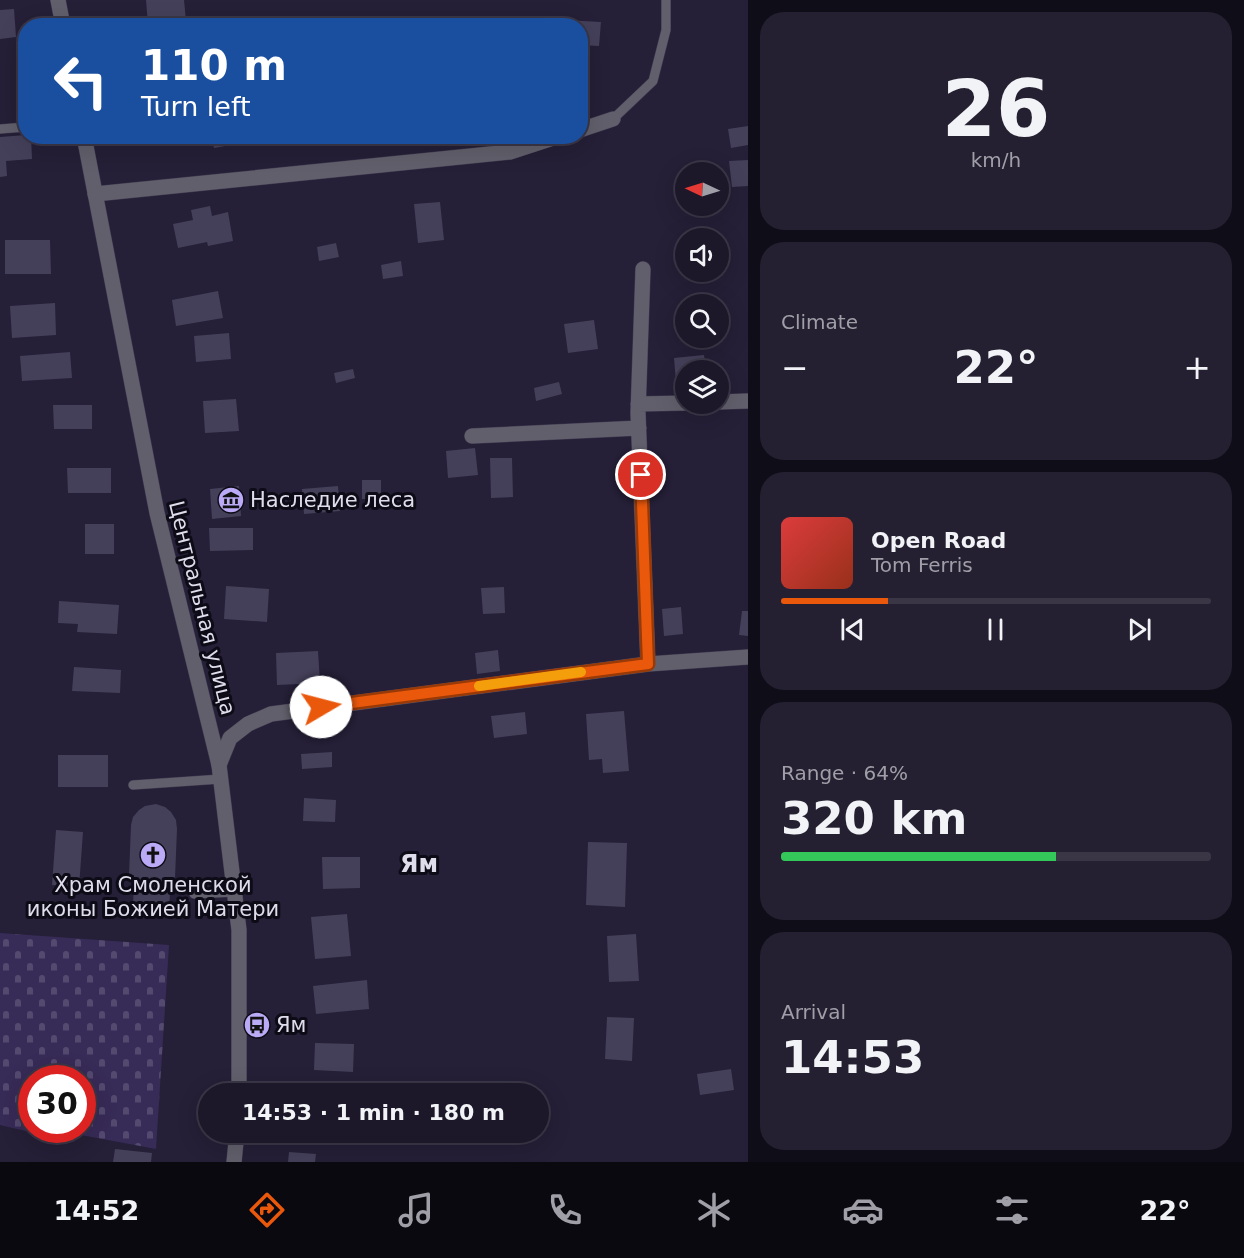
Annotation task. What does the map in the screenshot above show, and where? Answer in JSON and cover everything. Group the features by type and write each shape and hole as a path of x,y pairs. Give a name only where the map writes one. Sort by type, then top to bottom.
{"street":[{"path":"58,0 61,18"},
{"path":"588,127 613,119"},
{"name":"Центральная улица","path":"86,144 157,513 220,772 239,930 239,1083"},
{"path":"95,194 510,152 534,144"},
{"path":"643,269 638,404 648,664"},
{"path":"729,402 747,401"},
{"path":"638,404 675,403"},
{"path":"472,435 639,428"},
{"path":"220,772 230,738 248,724 271,714 648,664 747,657"},
{"path":"234,1162 236,1143"}],"lane":[{"path":"613,119 653,81 666,30 666,0"},
{"path":"0,129 18,127"},
{"path":"133,784 220,772"},
{"path":"194,894 234,892"}],"green space":[{"path":"0,933 169,945 156,1149 96,1138 96,1065 18,1065 18,1129 0,1125"}],"building":[{"path":"146,0 184,0 186,18 148,18"},
{"path":"14,9 16,37 0,39 0,10"},
{"path":"588,21 601,22 599,46 588,45"},
{"path":"748,126 748,145 731,148 728,129"},
{"path":"18,136 18,144 31,144 32,159 6,161 7,176 0,177 0,137"},
{"path":"159,144 200,145 159,146"},
{"path":"213,144 236,144 214,148"},
{"path":"748,160 748,186 732,187 729,161"},
{"path":"440,202 444,240 418,243 414,204"},
{"path":"210,206 212,216 228,212 233,241 208,246 207,242 178,248 173,224 193,220 191,210"},
{"path":"5,240 50,240 51,274 5,274"},
{"path":"336,243 339,257 319,261 317,247"},
{"path":"401,261 403,276 383,279 381,265"},
{"path":"218,291 223,318 176,326 172,300"},
{"path":"55,303 56,335 12,338 10,306"},
{"path":"594,320 598,349 568,353 564,324"},
{"path":"229,333 231,359 196,362 194,336"},
{"path":"70,352 72,378 22,381 20,356"},
{"path":"704,355 705,360 675,360 675,370 674,358"},
{"path":"353,369 355,378 336,383 334,373"},
{"path":"559,382 562,394 536,401 534,388"},
{"path":"236,399 239,431 205,433 203,401"},
{"path":"53,405 92,405 92,429 54,429"},
{"path":"475,448 478,475 448,478 446,451"},
{"path":"490,458 512,458 513,497 491,498"},
{"path":"67,468 111,468 111,493 68,493"},
{"path":"362,480 381,480 381,499 362,499"},
{"path":"239,486 241,516 212,519 210,489"},
{"path":"338,486 340,511 304,514 302,489"},
{"path":"85,524 114,524 114,554 85,554"},
{"path":"209,528 253,528 253,550 210,551"},
{"path":"226,586 269,589 267,622 224,619"},
{"path":"504,587 505,613 483,614 481,588"},
{"path":"59,601 119,605 117,634 77,632 78,624 58,623"},
{"path":"681,607 683,634 664,636 662,609"},
{"path":"742,611 748,611 748,636 739,635"},
{"path":"498,650 500,671 477,674 475,653"},
{"path":"318,651 320,683 277,685 276,653"},
{"path":"74,667 121,670 120,693 72,691"},
{"path":"624,711 629,771 603,773 602,759 589,760 586,714"},
{"path":"525,712 527,734 494,738 491,716"},
{"path":"332,752 332,767 302,769 301,754"},
{"path":"58,755 108,755 108,787 58,787"},
{"path":"304,798 336,800 335,822 303,821"},
{"name":"Храм Смоленской иконы Божией Матери","path":"156,804 165,807 176,820 175,878 171,878 169,909 133,908 134,875 129,875 131,825 133,817 139,810"},
{"path":"56,830 83,832 79,887 52,885"},
{"path":"588,842 627,843 625,907 586,905"},
{"path":"322,857 360,857 360,888 323,889"},
{"path":"347,914 351,956 315,959 311,917"},
{"path":"636,934 639,981 609,982 607,936"},
{"path":"367,980 369,1009 316,1014 313,986"},
{"path":"607,1017 634,1018 632,1061 605,1059"},
{"path":"315,1043 354,1044 353,1072 314,1070"},
{"path":"731,1069 734,1090 700,1095 697,1074"},
{"path":"115,1149 152,1153 151,1162 113,1162"},
{"path":"289,1152 316,1154 315,1162 288,1162"}],"slow traffic":[{"path":"479,686 581,672"}],"place":[{"name":"Наследие леса","path":"231,500"},
{"name":"Храм Смоленской иконы Божией Матери","path":"153,855"},
{"name":"Ям","path":"257,1025"}],"district":[{"name":"Ям","path":"419,864"}],"route":[{"path":"321,707 648,664 641,475"}]}
